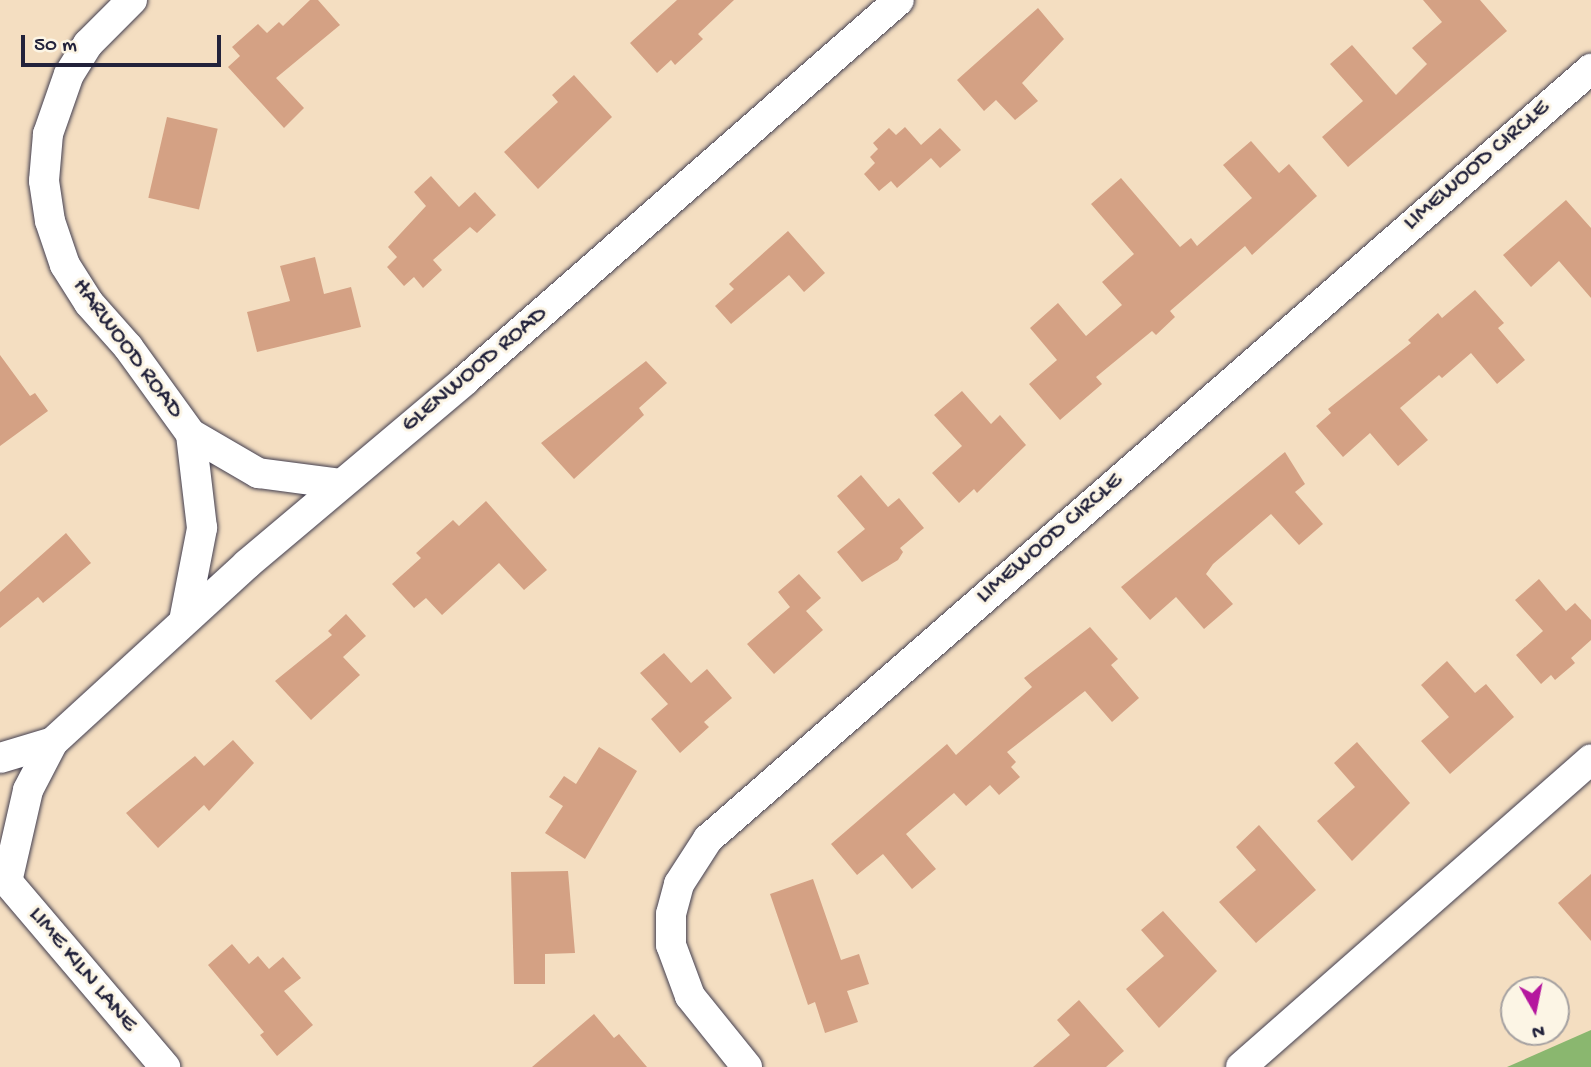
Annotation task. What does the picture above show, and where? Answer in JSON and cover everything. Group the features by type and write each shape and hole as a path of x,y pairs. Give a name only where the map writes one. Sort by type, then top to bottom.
{"street":[{"name":"HARWOOD ROAD","path":"132,0 88,44 59,95 45,157 50,221 65,265 89,303 128,347 191,434 258,473 341,484"},
{"name":"GLENWOOD ROAD","path":"8,889 28,790 53,742 184,621 899,0"},
{"name":"LIMEWOOD CIRCLE","path":"747,1067 690,996 671,945 671,914 679,884 708,839 1591,69"},
{"name":"HARWOOD ROAD","path":"184,621 202,528 191,434"},
{"name":"GLENWOOD ROAD","path":"0,758 53,742"},
{"path":"1241,1067 1591,759"},
{"name":"LIME KILN LANE","path":"8,889 165,1067"}],"green space":[{"path":"1591,1030 1591,1067 1507,1067 1555,1046 1570,1046 1570,1039"}],"building":[{"path":"310,0 318,0 340,25 276,78 304,108 284,128 228,67 240,56 232,47 258,24 267,33 279,22 283,26"},
{"path":"677,0 734,0 698,34 703,39 675,65 671,60 657,73 630,43"},
{"path":"1423,0 1480,0 1507,31 1348,167 1322,137 1363,101 1330,64 1352,45 1396,95 1427,64 1412,48 1442,22"},
{"path":"1038,8 1064,39 1022,83 1038,101 1015,120 996,100 984,111 957,80"},
{"path":"574,75 612,117 538,189 504,152 558,102 552,95"},
{"path":"167,117 218,129 199,210 148,198"},
{"path":"905,127 921,145 940,128 961,150 940,168 931,158 897,188 891,181 879,191 864,174 875,163 870,157 878,149 873,143 889,128 896,135"},
{"path":"1251,141 1279,173 1289,164 1317,196 1252,255 1245,246 1170,311 1175,317 1156,335 1152,331 1096,377 1102,384 1060,420 1029,384 1057,360 1030,328 1058,303 1086,336 1122,305 1102,282 1134,254 1091,204 1121,178 1180,247 1191,238 1197,246 1252,198 1223,165"},
{"path":"431,176 459,207 475,192 496,215 477,233 470,227 433,260 442,270 423,288 414,277 404,286 387,267 397,257 388,247 426,206 414,192"},
{"path":"1566,200 1591,228 1591,298 1559,261 1531,287 1503,255"},
{"path":"788,231 825,273 804,292 789,275 731,324 715,306 734,289 729,284"},
{"path":"315,257 324,294 351,287 361,327 257,352 247,312 290,301 280,266"},
{"path":"1475,290 1504,323 1498,328 1525,360 1497,384 1471,353 1442,378 1439,375 1400,408 1428,440 1398,466 1370,433 1343,457 1316,426 1331,413 1328,409 1411,343 1408,340 1438,313 1442,318"},
{"path":"0,355 30,396 35,393 48,411 0,446"},
{"path":"646,361 667,383 639,408 644,415 574,479 541,443"},
{"path":"962,391 991,424 1000,415 1026,445 977,493 974,489 959,503 932,473 962,446 934,415"},
{"path":"1285,452 1305,484 1295,492 1323,524 1299,545 1271,514 1213,564 1206,574 1233,604 1204,629 1176,597 1150,620 1121,587"},
{"path":"861,475 888,507 899,498 924,528 900,548 903,552 898,560 862,582 837,552 865,529 837,496"},
{"path":"486,501 547,570 524,590 499,563 442,615 426,598 414,608 392,584 421,558 416,553 453,520 459,526"},
{"path":"66,533 91,563 43,603 38,597 0,628 0,592"},
{"path":"799,574 821,598 806,611 823,630 774,674 747,644 790,607 778,592"},
{"path":"1539,579 1566,611 1575,603 1591,620 1591,640 1571,658 1575,663 1555,680 1551,675 1541,684 1516,655 1543,631 1515,600"},
{"path":"346,614 366,636 343,657 360,675 311,720 275,681 332,635 328,631"},
{"path":"1090,627 1118,659 1111,665 1139,698 1112,722 1085,691 1007,752 1016,762 1011,767 1020,777 999,795 990,785 966,806 954,793 906,834 936,869 912,889 883,854 857,875 831,844 947,744 956,755 1032,687 1024,678"},
{"path":"664,653 691,683 707,669 732,698 704,722 709,727 680,753 651,719 668,704 640,673"},
{"path":"1447,661 1475,693 1486,684 1514,717 1450,774 1421,741 1449,717 1421,685"},
{"path":"233,740 254,763 209,811 204,805 158,848 126,813 195,756 204,766"},
{"path":"1357,742 1410,803 1352,861 1317,821 1355,787 1334,763"},
{"path":"599,747 637,771 585,859 545,833 563,806 549,797 564,776 576,784"},
{"path":"1259,825 1316,890 1256,943 1219,902 1256,870 1236,847"},
{"path":"568,871 575,953 545,954 545,984 514,984 511,872"},
{"path":"1591,874 1591,941 1558,903"},
{"path":"813,879 841,960 859,954 869,984 847,991 858,1022 825,1033 815,1002 808,1005 770,894"},
{"path":"1163,911 1217,971 1159,1028 1126,989 1164,956 1141,930"},
{"path":"232,944 249,964 258,956 269,969 283,957 301,978 284,991 313,1025 277,1056 260,1035 264,1032 208,965"},
{"path":"1079,1000 1124,1051 1106,1067 1033,1067 1070,1035 1057,1020"},
{"path":"594,1014 614,1038 619,1034 647,1067 532,1067"}]}
